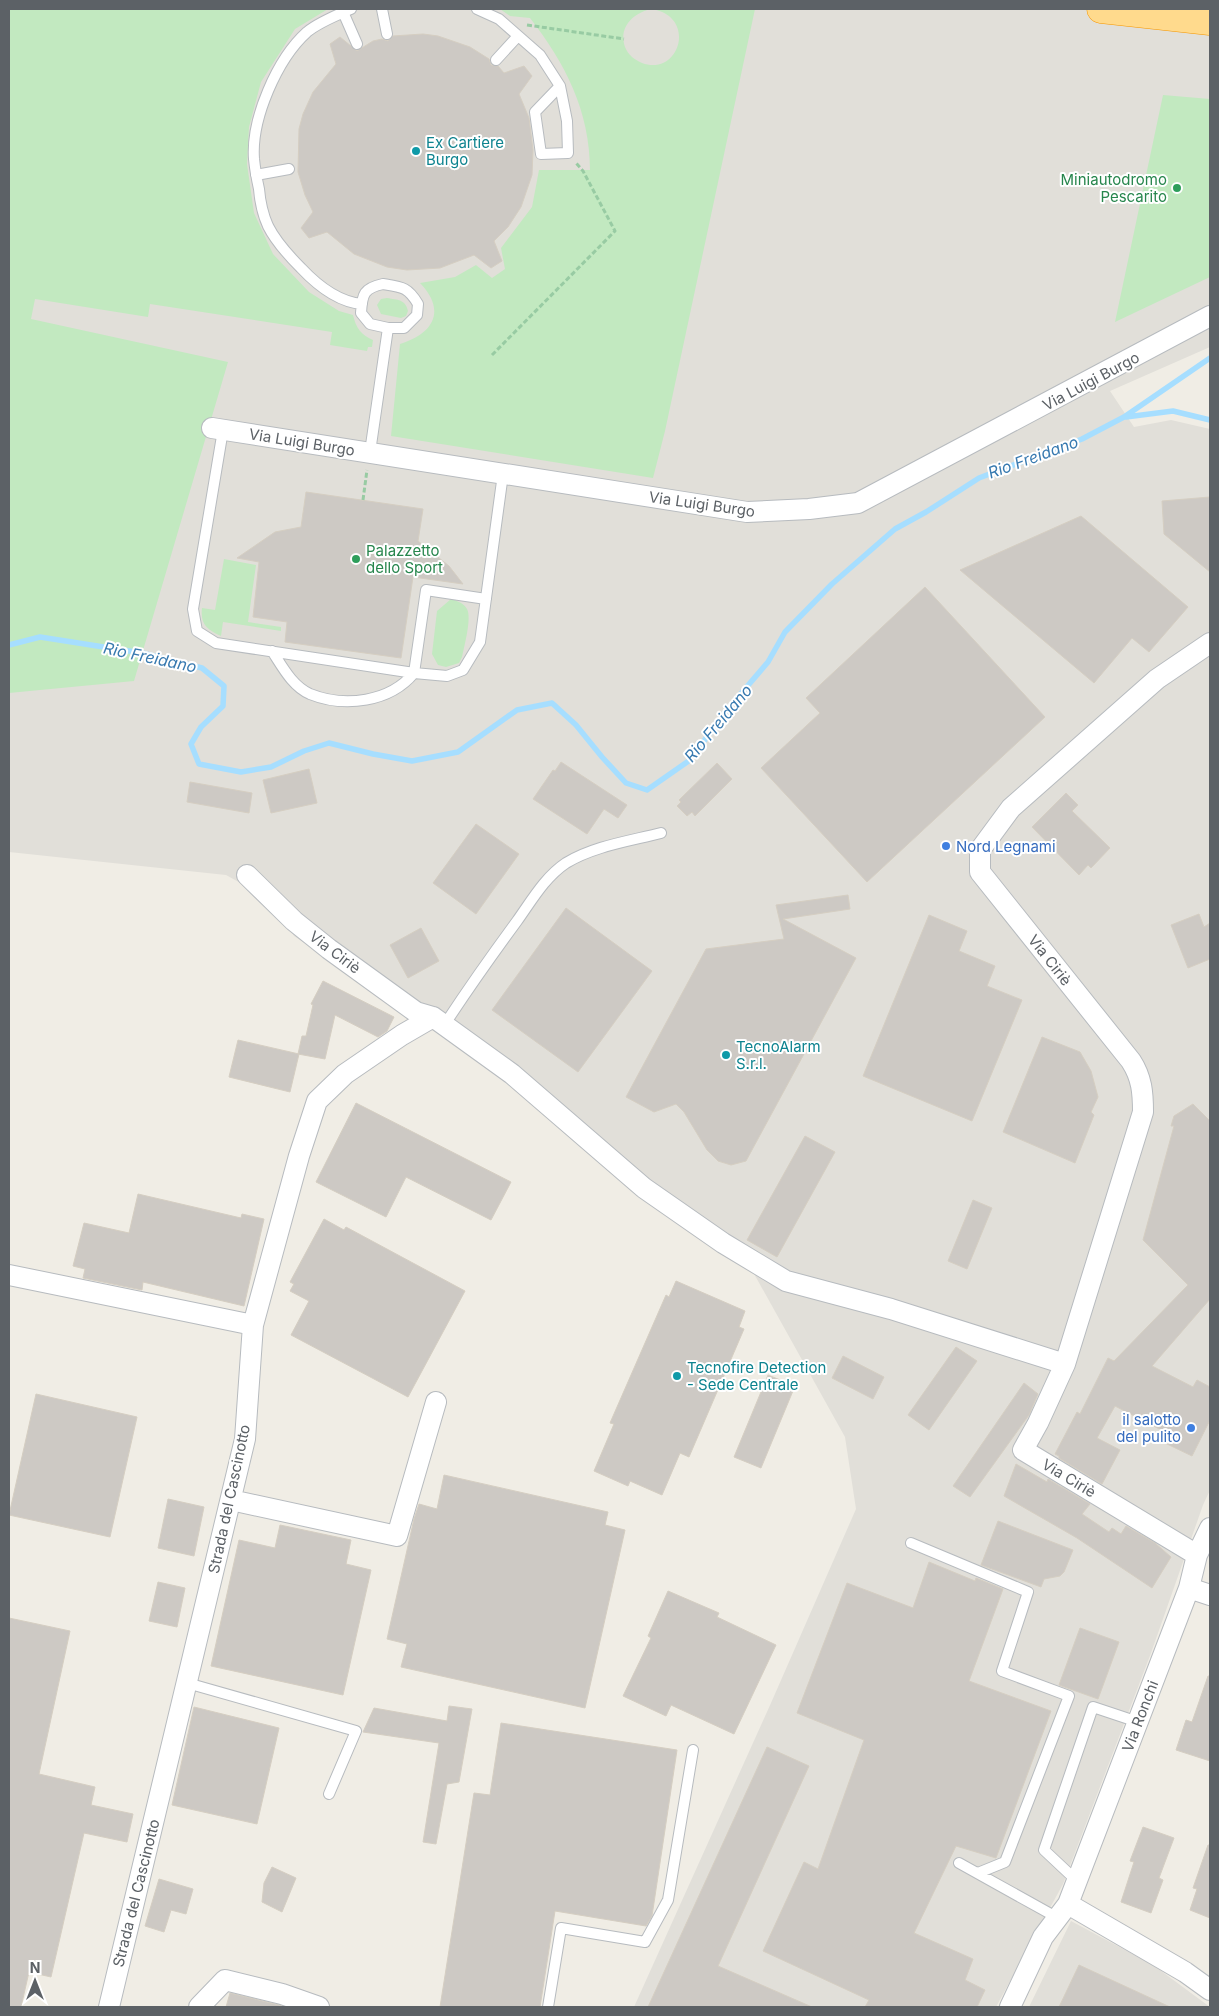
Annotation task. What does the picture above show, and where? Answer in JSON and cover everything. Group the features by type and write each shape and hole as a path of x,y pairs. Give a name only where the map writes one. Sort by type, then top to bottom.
{"highway":[{"path":"1101,9 1210,21"}],"street":[{"name":"Via Luigi Burgo","path":"218,429 747,512 809,510 858,503 1065,395 1210,316"},
{"name":"Via Ciriè","path":"1197,1555 1024,1450 1065,1364 1143,1112 1143,1089 1138,1072 1131,1062 980,872 980,850 1011,808 1158,679 1210,643"},
{"name":"Via Ciriè","path":"247,875 294,920 329,949 416,1012 439,1020 512,1074 644,1188 786,1282 891,1309 1065,1364"},
{"name":"Strada del Cascinotto","path":"109,2007 245,1439 253,1325 299,1156 317,1101 344,1074 439,1020"},
{"path":"9,1275 253,1325"},
{"path":"231,1500 397,1536 436,1402"},
{"name":"Via Ronchi","path":"1063,1911 1077,1881 1189,1588 1197,1555 1210,1528"},
{"path":"1189,1588 1210,1595"},
{"path":"1010,2007 1043,1937 1063,1911 1186,1972 1210,1990"},
{"path":"199,2007 225,1980 282,1994 319,2007"}],"lane":[{"path":"382,9 388,34"},
{"path":"477,9 499,19 540,55 560,86 567,121 568,153 541,154 534,112 560,86"},
{"path":"357,44 347,10 308,32 287,57 271,84 256,127 254,158 260,201 268,226 285,252 310,278 333,295 350,303 362,304"},
{"path":"496,60 518,36"},
{"path":"256,174 289,169"},
{"path":"383,284 401,286 411,292 418,304 417,315 404,328 388,328 370,324 361,313 362,297 371,287 383,284"},
{"path":"370,452 388,328"},
{"path":"218,429 193,609 197,631 216,643 414,673 447,676 463,670 480,642 503,474"},
{"path":"272,651 287,676 309,693 336,700 362,702 390,693 407,681 414,673 426,590 486,599"},
{"path":"439,1020 481,970 549,877 566,863 584,854 661,833"},
{"path":"911,1544 1028,1592 1002,1671 1069,1696 1005,1862 978,1873"},
{"path":"187,1683 356,1731 328,1794"},
{"path":"1077,1881 1044,1850 1092,1707 1138,1722"},
{"path":"548,2007 561,1928 645,1942 668,1900 693,1750"},
{"path":"959,1863 1063,1911"}],"path":[{"path":"499,19 624,39"},
{"path":"492,355 615,231 583,171 568,153"},
{"path":"363,500 370,452"}],"shaded area":[{"path":"9,9 1210,9 1210,347 1110,391 1134,427 1171,420 1210,429 1210,1490 1151,1653 1063,1884 996,2007 634,2007 856,1509 845,1437 748,1263 504,1077 294,936 274,905 255,891 226,875 9,852"},
{"path":"1071,1921 1153,1965 1210,2007 1029,2007"}],"green space":[{"path":"9,9 328,9 295,29 261,82 249,127 247,164 254,213 273,254 309,292 339,311 353,315 360,330 365,336 373,340 372,347 368,347 367,351 330,345 332,332 150,304 148,317 35,299 31,319 228,362 134,681 9,693"},
{"path":"500,9 652,9 755,9 665,431 653,478 391,436 400,344 411,340 428,328 434,312 433,303 420,283 455,277 476,265 492,278 505,269 501,248 532,207 539,170 590,170 586,128 573,89 564,70 543,35 530,18 510,16","holes":["652,9 666,14 675,23 679,33 678,44 674,54 666,62 655,65 642,63 634,59 626,50 623,40 629,22 639,13"]},
{"name":"Miniautodromo Pescarito","path":"1163,95 1210,99 1210,277 1115,322"},
{"path":"387,298 403,302 408,311 406,316 401,318 381,314 377,305 381,299"},
{"path":"224,559 256,565 248,622 281,627 281,631 223,622 221,636 205,626 202,618 202,608 215,610"},
{"path":"451,599 460,602 466,607 469,619 462,657 459,663 446,667 438,665 432,654 437,611"}],"building":[{"name":"Ex Cartiere Burgo","path":"423,34 438,36 470,47 489,59 491,65 498,66 504,73 524,66 532,76 519,94 529,118 533,150 532,175 521,207 508,227 494,241 502,261 491,268 474,255 440,268 407,270 387,267 354,254 327,232 309,238 301,228 313,212 305,195 298,172 299,129 303,114 313,92 336,64 330,44 340,37 357,51 373,41 382,39 388,41 393,36"},
{"name":"Palazzetto dello Sport","path":"306,492 423,509 418,541 449,566 463,584 413,577 401,658 285,642 287,622 253,617 259,562 237,558 275,532 301,527"},
{"path":"1210,497 1210,572 1164,534 1162,501"},
{"path":"1081,516 1188,607 1149,652 1132,638 1094,683 960,570"},
{"path":"925,587 1045,717 867,882 761,768 820,713 806,698"},
{"path":"561,762 627,805 618,818 604,809 587,834 533,799 553,770 555,771"},
{"path":"717,763 732,779 695,816 692,812 687,816 677,806 681,802 679,800"},
{"path":"309,769 317,803 271,813 263,780"},
{"path":"190,782 252,793 249,813 187,802"},
{"path":"1066,793 1078,805 1072,811 1110,848 1091,868 1088,865 1079,875 1032,827"},
{"path":"476,824 519,854 476,914 433,883"},
{"name":"TecnoAlarm S.r.l.","path":"848,895 850,909 783,919 856,958 746,1161 731,1165 718,1161 707,1150 684,1112 676,1104 654,1112 626,1097 706,949 784,939 776,905"},
{"path":"566,908 652,971 578,1072 492,1010"},
{"path":"1199,914 1204,927 1210,923 1210,959 1188,968 1171,925"},
{"path":"929,915 967,931 959,951 995,966 987,986 1022,1000 972,1121 863,1076"},
{"path":"421,928 439,961 408,978 390,945"},
{"path":"323,981 394,1017 387,1031 378,1037 335,1015 325,1059 298,1054 302,1036 306,1036 313,1005 311,1004"},
{"path":"1042,1037 1080,1052 1091,1071 1098,1097 1091,1112 1094,1115 1075,1163 1003,1132"},
{"path":"238,1040 299,1054 290,1092 229,1077"},
{"path":"356,1103 511,1182 491,1220 406,1177 386,1217 316,1182"},
{"path":"1193,1104 1210,1121 1210,1299 1152,1366 1193,1387 1197,1380 1210,1387 1210,1420 1192,1456 1165,1443 1169,1434 1115,1406 1097,1438 1120,1450 1102,1484 1055,1454 1077,1412 1080,1414 1108,1358 1114,1361 1188,1285 1143,1240 1174,1126 1171,1126 1174,1116"},
{"path":"805,1136 835,1152 777,1257 747,1240"},
{"path":"138,1194 241,1218 242,1214 264,1219 244,1306 143,1282 142,1290 83,1278 85,1269 73,1266 84,1223 129,1233"},
{"path":"973,1200 992,1208 967,1269 948,1261"},
{"path":"324,1219 344,1230 346,1227 465,1291 408,1397 291,1335 309,1301 290,1291 294,1284 290,1282"},
{"name":"Tecnofire Detection - Sede Centrale","path":"676,1281 745,1311 739,1327 744,1329 689,1457 680,1453 662,1495 630,1481 628,1486 594,1471 614,1424 610,1423 666,1295 669,1297"},
{"path":"956,1347 977,1361 929,1430 908,1415"},
{"path":"843,1356 884,1377 873,1399 832,1378"},
{"path":"768,1375 795,1386 761,1468 734,1457"},
{"path":"1024,1383 1038,1394 1029,1415 970,1497 953,1486"},
{"path":"36,1394 137,1417 110,1537 9,1515"},
{"path":"1016,1464 1047,1482 1048,1479 1090,1504 1082,1514 1109,1532 1112,1528 1121,1534 1126,1526 1155,1543 1171,1557 1152,1588 1077,1538 1004,1496"},
{"path":"444,1475 608,1512 605,1525 625,1530 585,1708 401,1667 407,1644 387,1639 419,1504 437,1509"},
{"path":"168,1499 204,1507 194,1556 158,1548"},
{"path":"998,1521 1073,1550 1064,1572 1060,1576 1044,1579 1041,1587 981,1565"},
{"path":"280,1525 351,1540 346,1564 371,1570 343,1695 211,1666 239,1540 275,1548"},
{"path":"929,1562 975,1581 976,1578 1003,1589 969,1681 1051,1711 996,1858 956,1846 914,1933 973,1959 965,1980 985,1990 977,2007 865,2007 869,2000 763,1951 804,1862 818,1869 864,1740 797,1713 847,1583 913,1608"},
{"path":"158,1582 185,1588 177,1627 149,1621"},
{"path":"668,1591 719,1613 717,1617 776,1645 734,1734 671,1705 666,1716 623,1696 651,1638 648,1636"},
{"path":"9,1618 70,1631 39,1774 95,1787 91,1805 133,1814 127,1842 84,1833 51,1977 29,1972 21,2007 9,2007"},
{"path":"1080,1628 1119,1642 1098,1699 1059,1685"},
{"path":"1208,1676 1210,1676 1210,1761 1176,1750 1186,1720 1192,1722"},
{"path":"449,1706 472,1709 459,1782 447,1784 436,1844 423,1842 439,1743 363,1732 374,1708 447,1721"},
{"path":"194,1707 279,1728 257,1824 172,1805"},
{"path":"501,1723 677,1750 652,1916 646,1926 555,1911 540,2007 440,2007 474,1793 490,1795"},
{"path":"767,1747 809,1766 718,1966 812,2007 648,2007"},
{"path":"1143,1827 1174,1838 1159,1878 1163,1880 1151,1913 1121,1902 1134,1862 1130,1861"},
{"path":"1208,1845 1210,1845 1210,1918 1190,1910 1197,1889 1193,1888"},
{"path":"272,1867 296,1878 282,1912 262,1902 264,1883"},
{"path":"159,1879 193,1889 186,1914 171,1910 164,1932 145,1926"},
{"path":"1079,1965 1170,2007 1059,2007"},
{"path":"230,1993 279,2005 283,2007 226,2007"}],"waterway":[{"name":"Rio Freidano","path":"9,645 40,637 142,653 202,668 224,686 223,706 201,727 191,744 199,764 241,772 271,767 304,751 329,743 412,761 458,752 517,710 552,703 576,725 626,783 647,790 690,760 726,711 768,662 785,632 832,584 895,529 926,512 979,478 1082,439 1124,417 1210,358"},
{"path":"1126,417 1173,411 1210,420"}],"place":[{"name":"Ex Cartiere Burgo","path":"416,151"},
{"name":"Miniautodromo Pescarito","path":"1177,188"},
{"name":"Palazzetto dello Sport","path":"356,559"},
{"name":"Nord Legnami","path":"946,846"},
{"name":"TecnoAlarm S.r.l.","path":"726,1055"},
{"name":"Tecnofire Detection - Sede Centrale","path":"677,1376"},
{"name":"il salotto del pulito","path":"1191,1428"}]}
